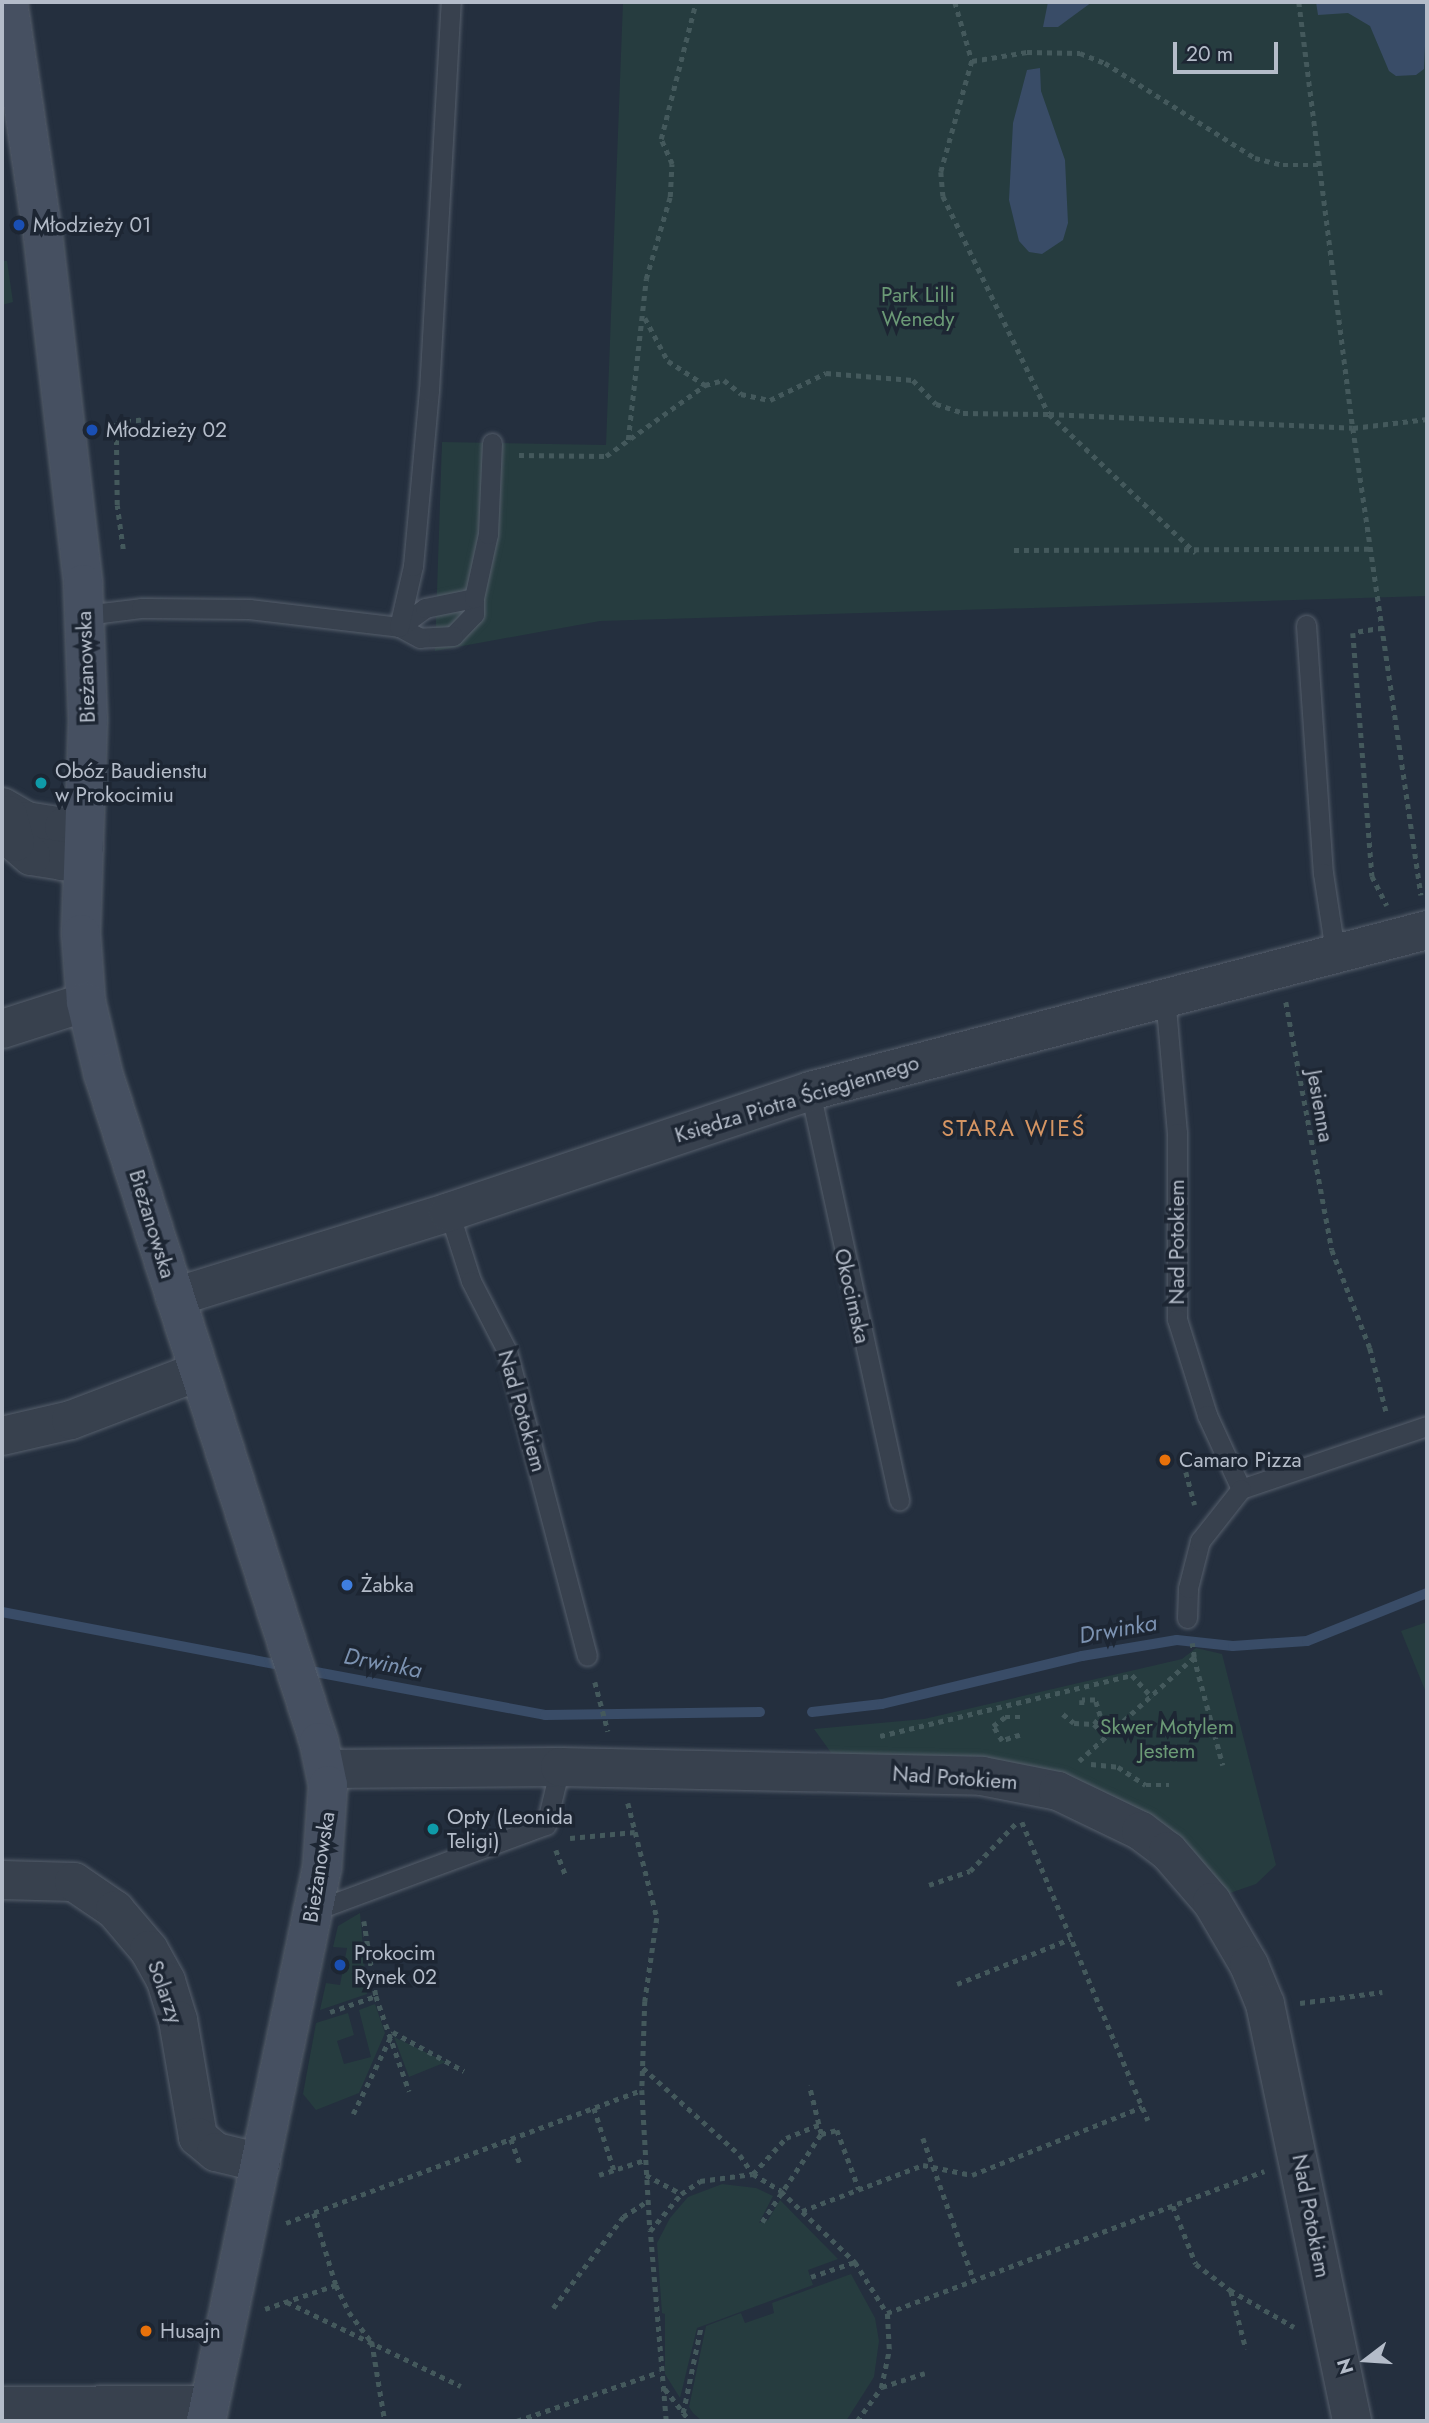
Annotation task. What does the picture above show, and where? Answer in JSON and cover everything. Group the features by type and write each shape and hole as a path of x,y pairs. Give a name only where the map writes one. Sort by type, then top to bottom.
{"street":[{"name":"Bieżanowska","path":"8,2 44,248 85,615 88,720 81,934 86,1002 100,1065 326,1769 328,1829 313,1911 208,2413"},
{"path":"5,811 64,827 84,846"},
{"name":"Księdza Piotra Ściegiennego","path":"175,1297 449,1212 810,1091 1280,967 1335,951 1425,918"},
{"path":"2,1029 86,1002"},
{"path":"2,1436 71,1420 199,1371"},
{"name":"Nad Potokiem","path":"326,1769 560,1767 620,1770 894,1772 1017,1780 1100,1808 1168,1851 1224,1921 1265,2004 1352,2421"},
{"name":"Solarzy","path":"2,1880 74,1882 115,1910 149,1950 170,1992 198,2137 216,2152 261,2164"},
{"path":"2,2406 208,2413"}],"lane":[{"path":"398,627 413,566 429,391 451,2"},
{"path":"85,615 141,608 249,609 398,627 420,638 453,636 474,614 474,598 488,534 491,449"},
{"path":"398,627 425,608 474,598"},
{"path":"1306,625 1323,873 1335,951"},
{"name":"Nad Potokiem","path":"1165,996 1177,1133 1177,1319 1207,1415 1241,1489"},
{"name":"Okocimska","path":"810,1091 899,1500"},
{"name":"Nad Potokiem","path":"449,1212 471,1280 508,1352 587,1656"},
{"path":"1187,1618 1188,1588 1200,1541 1241,1489 1427,1426"},
{"path":"313,1911 549,1832 560,1767"}],"path":[{"path":"628,441 635,349 644,318 646,279 670,197 672,164 661,139 696,2"},
{"path":"955,2 972,61 941,172 943,196 1049,414 1196,553"},
{"path":"1299,2 1353,428 1425,918"},
{"path":"972,61 1041,51 1080,53 1105,63 1255,158 1283,165 1318,165"},
{"path":"644,318 668,361 705,385"},
{"path":"491,449 606,456 705,385 724,380 741,394 770,400 826,373 913,380 936,404 963,413 1049,414 1353,428 1427,419"},
{"path":"123,549 117,505 116,423 145,419"},
{"path":"1014,550 1196,553 1371,549"},
{"path":"1383,628 1353,633 1372,876 1391,912"},
{"name":"Jesienna","path":"1280,967 1332,1250 1370,1348 1393,1437"},
{"path":"1186,1472 1197,1514"},
{"path":"1071,1769 1152,1697 1194,1655 1223,1765"},
{"path":"587,1656 620,1770 657,1918 645,2001 642,2090 659,2372 666,2421"},
{"path":"872,1741 888,1731 1132,1675 1152,1697"},
{"path":"1082,1706 1082,1700 1095,1700 1100,1716 1094,1724"},
{"path":"1063,1714 1074,1723 1094,1724 1107,1737"},
{"path":"1020,1735 1002,1741 993,1726 1005,1717 1025,1717"},
{"path":"1080,1761 1118,1767 1146,1785 1170,1785"},
{"path":"929,1885 970,1871 1021,1817 1148,2121"},
{"path":"566,1876 549,1832 635,1832"},
{"path":"360,1896 376,1996 409,2091"},
{"path":"957,1984 1070,1939"},
{"path":"1292,2004 1381,1992"},
{"path":"327,2013 376,1996"},
{"path":"389,2034 464,2071"},
{"path":"353,2114 389,2034"},
{"path":"643,2068 740,2155 753,2174 781,2191 855,2262 887,2314 888,2350 881,2388 857,2421"},
{"path":"809,2085 821,2134"},
{"path":"280,2225 642,2090"},
{"path":"594,2108 614,2170"},
{"path":"802,2211 923,2165 972,2175 1142,2108"},
{"path":"650,2231 681,2194 700,2181 753,2174 786,2138 819,2125"},
{"path":"762,2222 821,2134 837,2130 859,2189"},
{"path":"923,2138 973,2278"},
{"path":"511,2139 520,2164"},
{"path":"599,2175 645,2160"},
{"path":"887,2314 973,2278 1173,2206 1263,2170 1271,2173"},
{"path":"646,2175 681,2194"},
{"path":"553,2308 623,2217 648,2201"},
{"path":"1173,2206 1196,2264 1230,2290 1301,2331"},
{"path":"314,2213 337,2285 349,2312 372,2343 385,2421"},
{"path":"811,2277 855,2262"},
{"path":"251,2314 337,2285"},
{"path":"1230,2290 1246,2349"},
{"path":"287,2302 461,2386"},
{"path":"682,2413 701,2326"},
{"path":"517,2421 659,2372"},
{"path":"881,2388 925,2373"},
{"path":"663,2387 690,2421"}],"green space":[{"name":"Park Lilli Wenedy","path":"623,2 1427,2 1427,596 600,621 435,651 442,442 606,445"},
{"path":"2,261 7,261 13,302 2,305"},
{"path":"1427,1622 1427,1695 1401,1631"},
{"name":"Skwer Motylem Jestem","path":"1196,1648 1222,1654 1276,1865 1256,1884 1227,1894 1166,1827 832,1754 814,1729 924,1719 1182,1659"},
{"path":"360,1913 367,1994 320,2010 326,1983 340,1985 347,1948 333,1947 338,1926"},
{"path":"375,2004 385,2033 359,2093 316,2110 303,2094 316,2023 348,2013 354,2035 337,2041 344,2064 371,2057 359,2010"},
{"path":"394,2037 446,2062 409,2077"},
{"path":"722,2184 756,2188 773,2196 759,2223 768,2220 780,2200 838,2259 808,2270 813,2285 697,2328 680,2398 665,2374 665,2314 662,2313 657,2243 670,2218 688,2197"},
{"path":"851,2274 875,2318 879,2341 874,2377 846,2421 702,2421 693,2413 689,2407 706,2326 741,2313 745,2323 774,2313 772,2303"}],"water":[{"path":"1048,2 1092,2 1058,27 1043,27"},
{"path":"1316,2 1427,2 1424,69 1416,75 1396,76 1389,71 1370,26 1348,13 1318,15"},
{"path":"1040,68 1041,91 1065,160 1068,223 1063,240 1042,254 1029,252 1019,241 1009,200 1013,123 1027,70"}],"waterway":[{"name":"Drwinka","path":"812,1712 882,1704 1082,1656 1177,1640 1233,1646 1307,1641 1427,1593"},
{"name":"Drwinka","path":"2,1612 286,1666"},
{"name":"Drwinka","path":"305,1670 545,1715 760,1712"}],"place":[{"name":"Młodzieży 01","path":"19,225"},
{"name":"Młodzieży 02","path":"92,430"},
{"name":"Obóz Baudienstu w Prokocimiu","path":"41,783"},
{"name":"Camaro Pizza","path":"1165,1460"},
{"name":"Żabka","path":"347,1585"},
{"name":"Opty (Leonida Teligi)","path":"433,1829"},
{"name":"Prokocim Rynek 02","path":"340,1965"},
{"name":"Husajn","path":"146,2331"}],"district":[{"name":"STARA WIEŚ","path":"1014,1128"}]}
